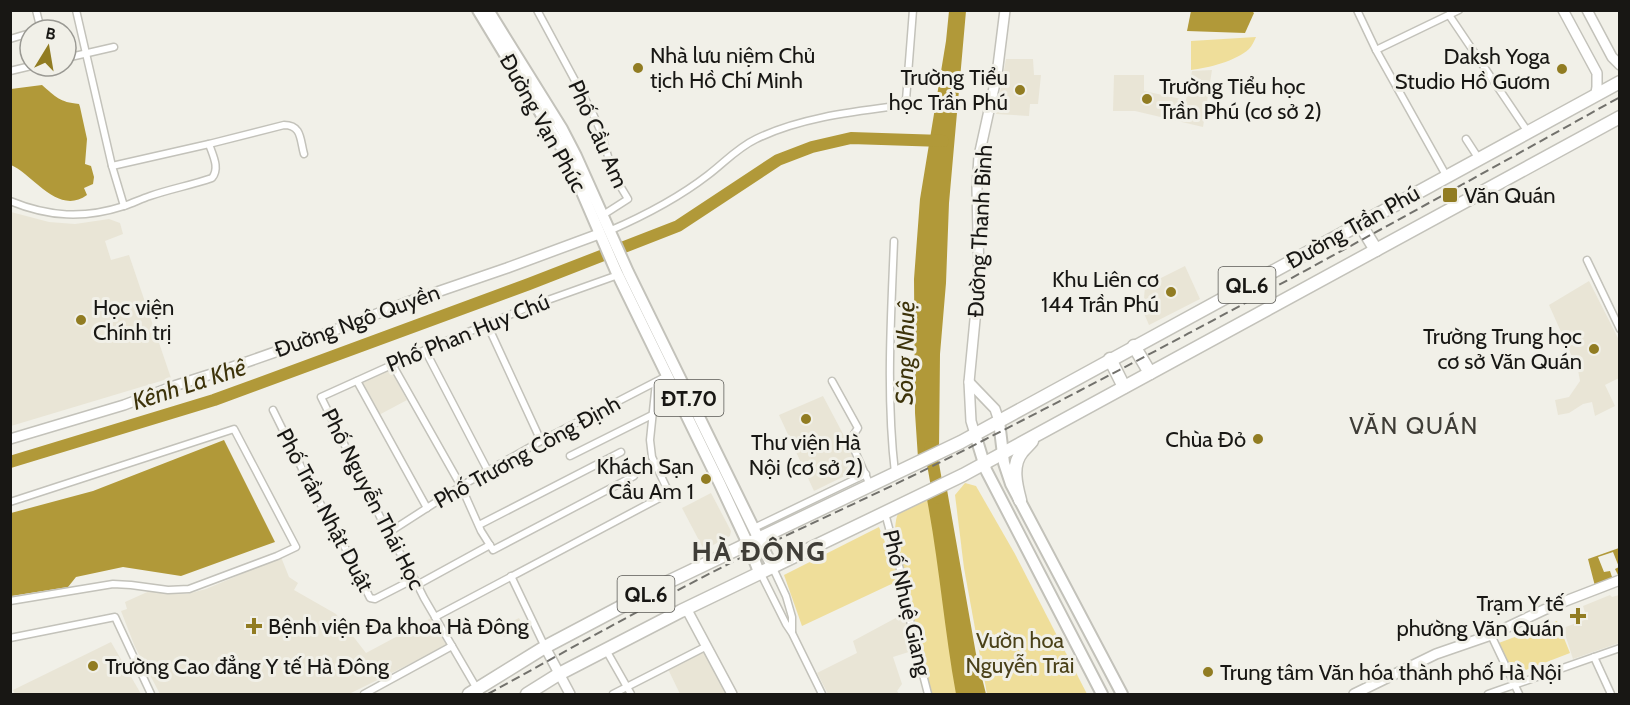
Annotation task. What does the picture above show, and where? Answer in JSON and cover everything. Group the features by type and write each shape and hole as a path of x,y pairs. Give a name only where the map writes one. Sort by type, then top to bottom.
{"highway":[{"name":"Đường Trần Phú","path":"899,472 961,442 1620,82"},
{"name":"Đường Trần Phú","path":"885,512 984,464 1620,117"},
{"path":"1360,224 1376,250"},
{"path":"1134,346 1150,373"},
{"path":"1110,359 1124,387"},
{"path":"1020,500 1015,481 1018,459 1038,434"},
{"name":"QL.6","path":"475,693 545,647 666,584 751,536 868,480 899,472"},
{"name":"QL.6","path":"527,694 560,674 686,608 774,569 885,512"}],"main road":[{"name":"Đường Vạn Phúc","path":"487,11 566,155 603,215 605,234"},
{"name":"Đường Vạn Phúc","path":"579,175 605,234"},
{"name":"ĐT.70","path":"605,234 622,271 635,313 667,376 693,418"},
{"name":"ĐT.70","path":"622,271 646,308 693,418 751,536 774,569"},
{"path":"635,313 639,306 646,308"},
{"path":"999,421 1004,463 1011,484 1122,694"},
{"path":"975,434 984,464 1009,517 1102,694"},
{"name":"ĐT.70","path":"751,536 761,575"},
{"path":"1086,664 1101,656"}],"street":[{"path":"76,10 112,166 124,206"},
{"name":"Phố Cầu Am","path":"537,10 593,114 601,132 613,174 628,199 603,215"},
{"path":"605,234 670,202 755,139 819,118 897,106 906,100 913,10"},
{"name":"Đường Thanh Bình","path":"975,434 971,421 969,382 980,278 977,188 979,156 997,74 1005,10"},
{"path":"1357,10 1376,50 1447,177"},
{"path":"1376,50 1459,10"},
{"path":"1563,10 1597,73 1596,93 1591,98"},
{"path":"1587,10 1612,57 1620,65"},
{"path":"1449,15 1528,132"},
{"path":"78,55 114,47"},
{"path":"1594,67 1612,57"},
{"path":"112,166 284,125 297,128 304,154"},
{"path":"1466,139 1479,159"},
{"path":"10,201 36,210 69,216 124,206 151,195 215,176 217,169 209,144"},
{"name":"Đường Ngô Quyền","path":"10,439 124,405 301,343 405,303 605,234"},
{"path":"894,241 890,338 891,433 899,472"},
{"path":"1587,260 1620,329"},
{"name":"Phố Phan Huy Chú","path":"321,397 487,324 622,271"},
{"path":"487,324 541,441"},
{"path":"425,350 488,471"},
{"path":"392,364 461,486 478,525 493,550 634,476"},
{"name":"Phố Trương Công Định","path":"388,532 461,486 541,441 667,376"},
{"path":"357,381 427,508"},
{"path":"832,381 858,428 850,440 868,480"},
{"path":"435,617 669,493 652,457 650,440 656,382"},
{"path":"969,382 995,409 999,421"},
{"name":"Phố Nguyễn Thái Học","path":"321,397 388,532 452,646 475,693"},
{"name":"Phố Trần Nhật Duật","path":"273,410 370,598 375,599 416,582"},
{"path":"570,456 652,415"},
{"path":"10,502 234,429 296,547 189,589 168,590 113,584 10,601"},
{"path":"478,525 621,452"},
{"name":"Phố Nhuệ Giang","path":"885,512 928,694"},
{"path":"416,582 490,545"},
{"path":"774,569 792,617 792,633"},
{"path":"761,575 822,694"},
{"path":"511,576 570,694"},
{"path":"1354,694 1436,654 1491,635 1550,607 1620,580"},
{"path":"686,608 732,694"},
{"path":"10,638 116,617 151,694"},
{"path":"1491,635 1519,694"},
{"path":"364,694 452,646"},
{"path":"613,694 707,646"},
{"path":"1488,694 1620,648"},
{"path":"606,650 631,694"},
{"path":"1594,657 1610,694"},
{"path":"377,687 382,694"}],"shaded area":[{"path":"949,11 966,11 949,203 940,354 939,448 918,458 915,413 914,279 920,199"},
{"path":"1191,11 1252,11 1254,13 1245,33 1187,31"},
{"name":"Trường Tiểu học Trần Phú","path":"1006,59 1033,59 1034,75 1041,75 1038,104 1030,104 1029,116 996,114"},
{"name":"Trường Tiểu học Trần Phú (cơ sở 2)","path":"1212,70 1203,127 1135,111 1113,111 1114,75 1144,75 1144,91 1186,100 1192,71"},
{"path":"42,85 58,98 79,104 80,107 87,139 85,164 91,166 94,177 93,184 84,188 87,195 76,200 66,201 56,197 11,165 11,89"},
{"name":"Học viện Chính trị","path":"11,212 49,222 75,224 109,219 120,223 123,234 105,241 111,260 129,255 171,378 11,426"},
{"name":"Khu Liên cơ 144 Trần Phú","path":"1185,266 1200,299 1149,325 1143,311 1145,286"},
{"name":"Trường Trung học cơ sở Văn Quán","path":"1589,281 1619,340 1619,378 1605,385 1615,406 1595,416 1592,402 1583,404 1569,413 1558,415 1555,400 1569,397 1580,381 1578,370 1549,305"},
{"path":"389,367 407,400 377,416 360,382"},
{"path":"823,396 859,469 814,491 779,415"},
{"path":"224,440 275,542 181,576 123,567 76,577 68,587 11,596 11,513 93,491"},
{"path":"946,484 976,654 986,694 956,694 926,494"},
{"path":"711,493 731,531 730,536 704,550 682,508"},
{"path":"1619,548 1619,567 1613,552 1598,557 1604,572 1610,571 1613,580 1595,586 1588,559"},
{"name":"Bệnh viện Đa khoa Hà Đông","path":"281,557 289,577 298,583 294,590 336,614 366,653 433,617 448,645 349,694 160,694 135,647 121,611 127,609 125,602 154,589 163,593 187,594 206,589"},
{"path":"1610,595 1612,597 1619,595 1619,643 1573,659 1563,628 1587,619 1583,606"},
{"path":"905,613 915,650 893,657 902,684 897,691 899,694 828,694 817,673 857,653 853,641"},
{"path":"519,618 524,627 504,637 499,628"},
{"name":"Trường Cao đẳng Y tế Hà Đông","path":"111,642 141,694 15,694 13,690"},
{"path":"705,650 729,694 680,694 668,669"}],"green space":[{"path":"1256,37 1249,49 1237,57 1213,66 1191,70 1191,41"},
{"name":"Vườn hoa Nguyễn Trãi","path":"965,483 976,486 1015,554 1087,694 987,694 964,568 955,495"},
{"path":"922,498 928,499 935,533 958,694 930,694 914,636 895,532 898,513 901,509"},
{"path":"879,527 900,580 802,626 784,575"},
{"path":"1557,621 1570,653 1510,676 1496,644"}],"waterway":[{"name":"Kênh La Khê","path":"10,462 214,400 529,284 678,226 778,160 812,147 851,138 943,141"},
{"name":"Sông Nhuệ","path":"930,447 939,498"}],"railway":[{"path":"488,694 708,574 936,465 1146,356 1620,97"}],"place":[{"name":"Nhà lưu niệm Chủ tịch Hồ Chí Minh","path":"638,68"},
{"name":"Daksh Yoga Studio Hồ Gươm","path":"1562,69"},
{"name":"Trường Tiểu học Trần Phú","path":"1020,90"},
{"name":"Trường Tiểu học Trần Phú (cơ sở 2)","path":"1147,99"},
{"name":"Văn Quán","path":"1450,195"},
{"name":"Khu Liên cơ 144 Trần Phú","path":"1171,292"},
{"name":"Học viện Chính trị","path":"81,320"},
{"name":"Trường Trung học cơ sở Văn Quán","path":"1594,349"},
{"name":"Thư viện Hà Nội (cơ sở 2)","path":"806,419"},
{"name":"Chùa Đỏ","path":"1258,439"},
{"name":"Khách Sạn Cầu Am 1","path":"706,479"},
{"name":"Trạm Y tế phường Văn Quán","path":"1578,616"},
{"name":"Bệnh viện Đa khoa Hà Đông","path":"254,626"},
{"name":"Trường Cao đẳng Y tế Hà Đông","path":"93,666"},
{"name":"Trung tâm Văn hóa thành phố Hà Nội","path":"1208,672"}],"district":[{"name":"VĂN QUÁN","path":"1414,425"},
{"name":"HÀ ĐÔNG","path":"759,551"}]}
